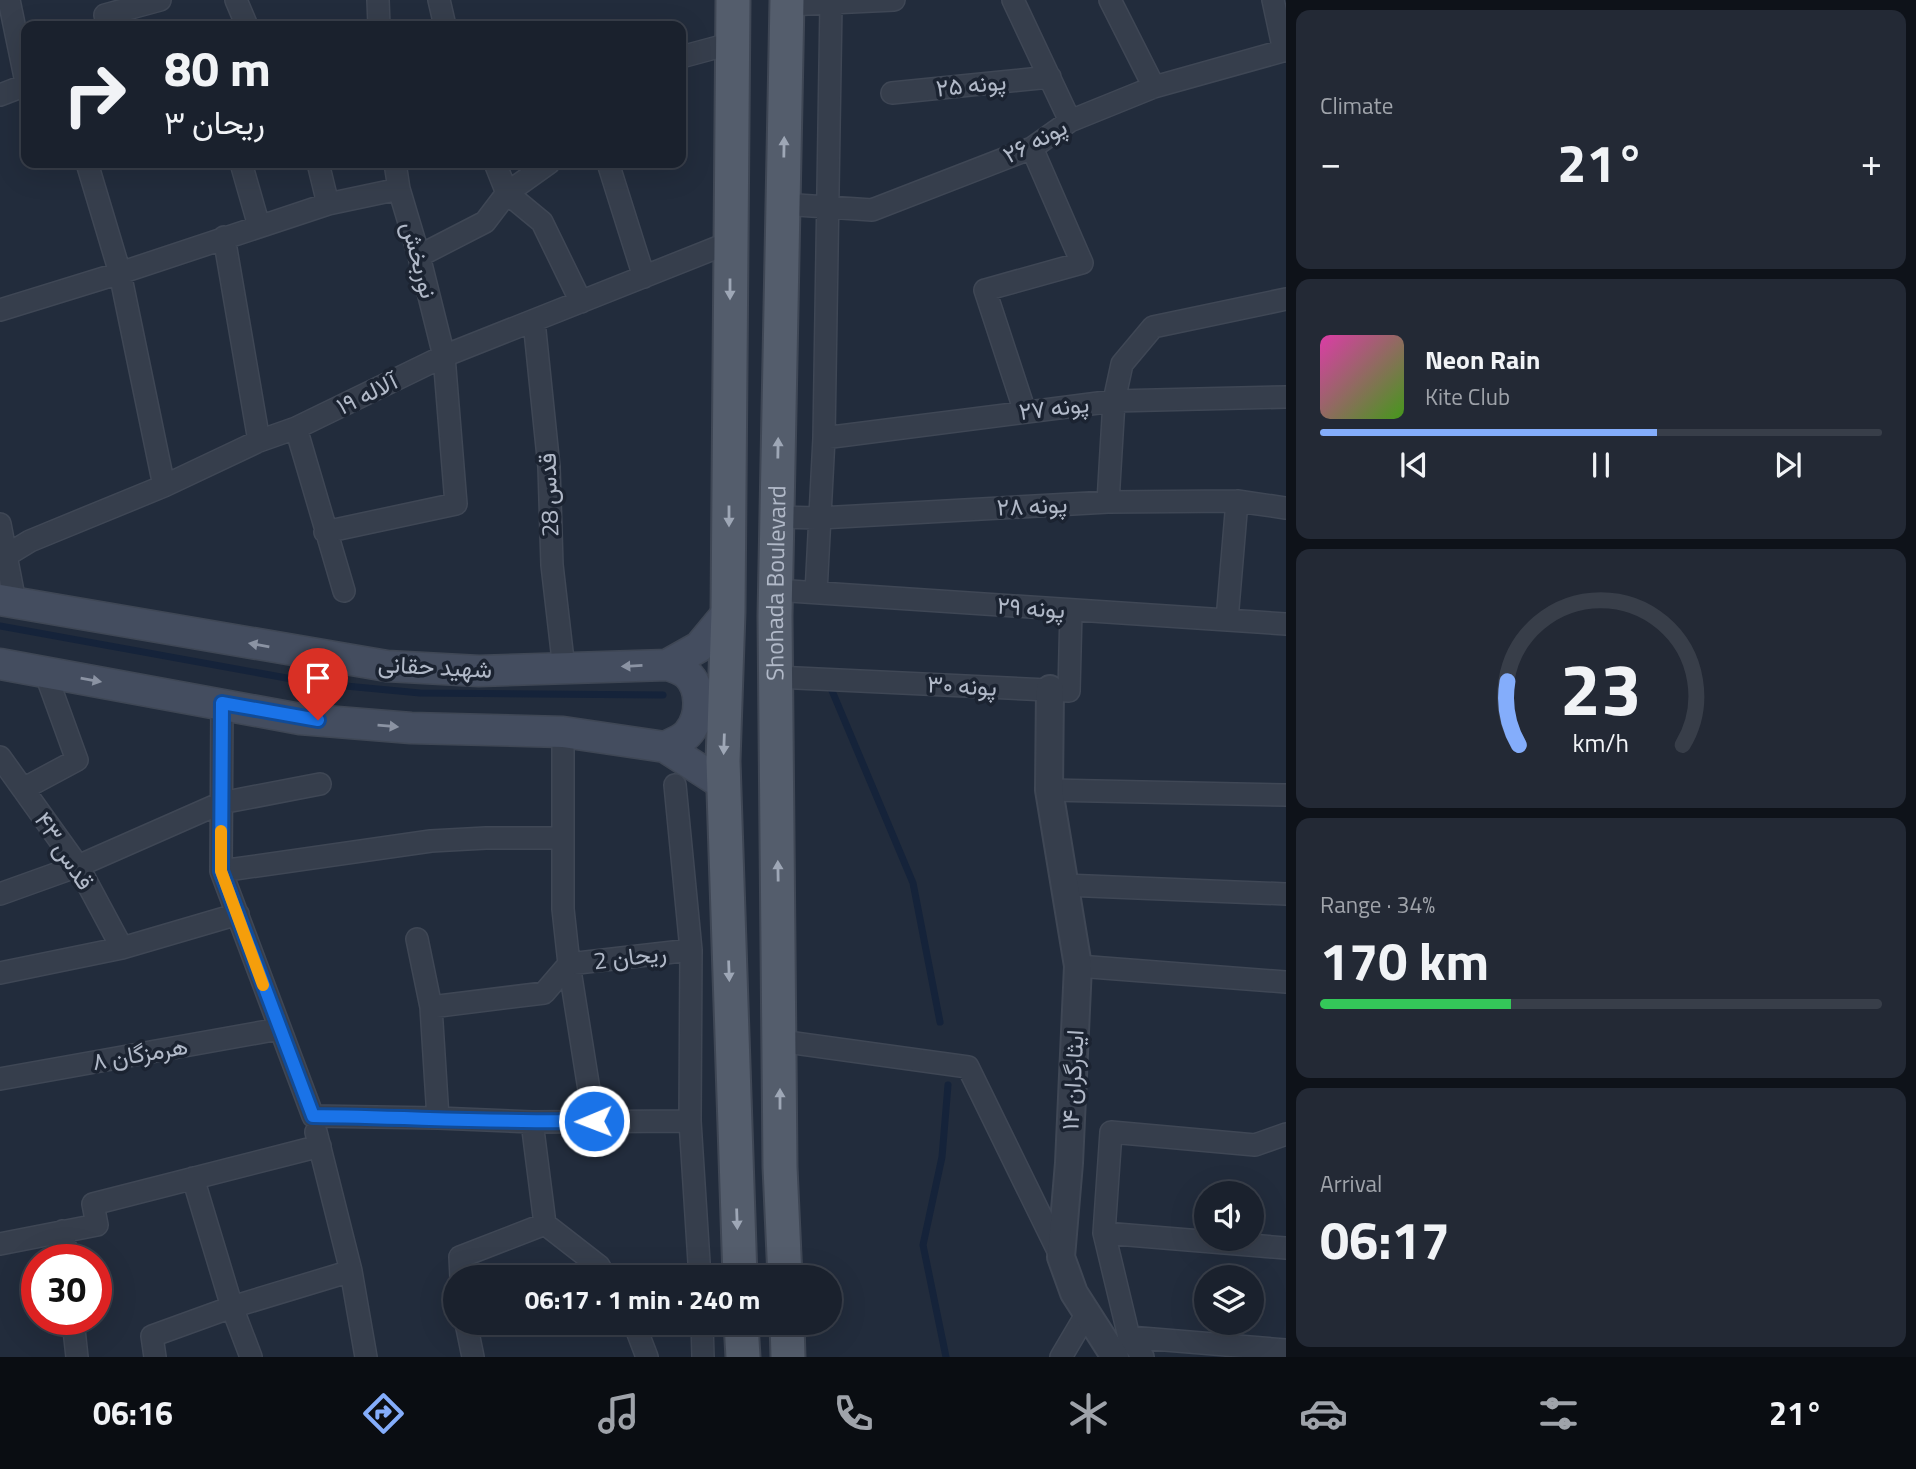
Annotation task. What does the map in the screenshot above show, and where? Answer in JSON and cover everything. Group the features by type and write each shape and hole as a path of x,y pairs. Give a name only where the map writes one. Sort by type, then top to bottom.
{"main road":[{"name":"Shohada Boulevard","path":"733,0 724,785 740,1265"},
{"name":"Shohada Boulevard","path":"784,1265 780,1167 775,590 787,2"},
{"name":"شهید حقانی","path":"7,601 387,666 478,671 667,665 699,647 728,612"},
{"path":"0,664 300,719 411,728 563,732 665,747 724,785"},
{"path":"665,747 689,733 697,717 698,701 696,687 689,676 681,669 667,665"},
{"path":"742,1335 743,1357"},
{"path":"788,1335 789,1357"}],"street":[{"path":"9,0 21,59"},
{"path":"105,14 160,0"},
{"path":"236,0 245,21"},
{"path":"378,0 379,21"},
{"path":"439,0 443,21"},
{"path":"787,2 831,4 894,0"},
{"path":"1013,0 1070,121"},
{"path":"1110,0 1154,87"},
{"path":"1273,0 1285,50"},
{"path":"817,593 824,438 831,4"},
{"path":"686,56 733,43"},
{"name":"پونه ۲۶","path":"782,204 872,210 1032,148 1070,121 1154,87 1285,50"},
{"name":"پونه ۲۵","path":"892,93 1050,77"},
{"path":"0,94 21,86"},
{"path":"1025,412 985,290 1082,263 1032,148"},
{"path":"88,168 120,273 164,486"},
{"path":"242,168 259,226"},
{"path":"319,168 328,204"},
{"name":"نوربخش","path":"325,532 456,504 444,356 396,168"},
{"path":"497,168 507,193 542,222 581,302"},
{"path":"419,256 485,222 507,193 542,168"},
{"path":"610,168 644,277"},
{"path":"0,310 328,204 399,188"},
{"path":"224,237 259,442"},
{"name":"آلاله ۱۹","path":"7,555 30,541 296,428 444,356 731,242"},
{"path":"1108,502 1114,401 1122,364 1153,327 1286,299"},
{"name":"قدس 28","path":"534,321 549,467 552,565 564,670"},
{"name":"پونه ۲۷","path":"824,438 1114,401 1286,397"},
{"path":"296,428 344,591"},
{"path":"1227,620 1237,500"},
{"name":"پونه ۲۸","path":"777,517 820,518 1108,502 1237,500 1286,508"},
{"path":"0,524 7,555 7,601"},
{"name":"پونه ۲۹","path":"775,590 1286,624"},
{"path":"1050,689 1069,691 1071,611"},
{"path":"23,789 78,760 46,672"},
{"name":"پونه ۳۰","path":"776,677 1050,689"},
{"name":"ایثارگران ۱۴","path":"1050,689 1049,790 1078,966 1069,1163 1061,1257 1074,1293 1087,1313 1122,1347"},
{"path":"222,703 221,871 313,1116 351,1271 366,1357"},
{"path":"563,732 562,897 569,964 594,1121"},
{"name":"قدس ۴۳","path":"2,765 23,789 78,866 122,948"},
{"path":"0,894 78,866 221,803 320,783"},
{"path":"675,785 691,950 690,1121 699,1265"},
{"path":"1049,790 1286,795"},
{"path":"221,871 430,841 562,838"},
{"path":"1064,885 1286,894"},
{"path":"0,973 122,948 237,914"},
{"path":"417,939 431,1007 438,1118"},
{"name":"ریحان 2","path":"569,964 691,950"},
{"path":"431,1007 544,993 569,964"},
{"path":"1078,966 1286,982"},
{"name":"هرمزگان ۸","path":"0,1079 279,1029"},
{"path":"780,1041 968,1067 1061,1257"},
{"path":"313,1116 532,1122 690,1121"},
{"path":"532,1122 545,1224 598,1265"},
{"path":"1122,1347 1104,1233 1111,1132 1255,1146 1286,1134"},
{"path":"0,1244 97,1225 93,1204 320,1146"},
{"path":"193,1178 232,1307 251,1357"},
{"path":"460,1265 460,1257 545,1224"},
{"path":"64,1231 65,1244"},
{"path":"1104,1233 1286,1248"},
{"path":"155,1357 152,1336 232,1307 351,1271"},
{"path":"1061,1357 1087,1313"},
{"path":"75,1335 77,1357"},
{"path":"468,1335 473,1357"},
{"path":"639,1335 647,1357"},
{"path":"702,1335 703,1357"},
{"path":"1122,1347 1286,1350"},
{"path":"1122,1347 1143,1357"}],"waterway":[{"path":"0,626 314,683 420,693 663,695"},
{"path":"830,686 913,883 940,1022"},
{"path":"946,1357 923,1245 942,1157 948,1085"}],"slow traffic":[{"path":"221,831 221,871 263,985"}],"route":[{"path":"318,720 300,719 222,703 221,871 313,1116 532,1122 594,1121"}]}
